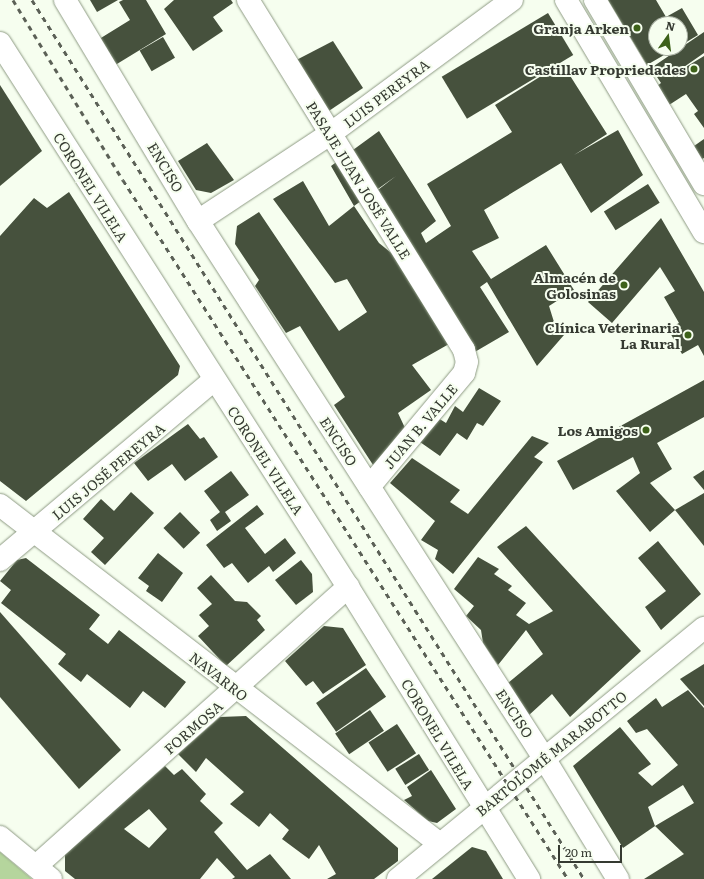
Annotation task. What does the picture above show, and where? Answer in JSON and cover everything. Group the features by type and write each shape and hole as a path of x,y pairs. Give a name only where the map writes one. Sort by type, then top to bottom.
{"street":[{"name":"ENCISO","path":"65,0 198,221 544,758 618,879"},
{"name":"PASAJE JUAN JOSÉ VALLE","path":"248,0 464,350 467,362"},
{"name":"LUIS PEREYRA","path":"198,221 330,134 512,0"},
{"path":"566,0 704,232"},
{"path":"595,0 704,184"},
{"name":"CORONEL VILELA","path":"0,43 214,380 348,587 529,879"},
{"name":"JUAN B. VALLE","path":"369,487 464,373 467,362"},
{"name":"LUIS JOSÉ PEREYRA","path":"0,560 214,380"},
{"name":"NAVARRO","path":"0,505 440,844"},
{"name":"FORMOSA","path":"43,872 237,689 348,587"},
{"name":"BARTOLOMÉ MARABOTTO","path":"398,879 704,628"},
{"path":"0,837 43,872"}],"green space":[{"path":"0,852 32,879 0,879"}],"building":[{"path":"90,0 118,0 97,12"},
{"path":"123,0 146,0 166,34 112,67 96,41 130,20 119,2"},
{"path":"174,0 231,0 233,3 213,17 223,31 193,51 164,9"},
{"name":"Granja Arken","path":"608,0 656,0 665,16 648,16 648,56 662,56 647,65"},
{"name":"Granja Arken","path":"682,8 687,16 668,16"},
{"path":"548,13 573,55 467,119 442,77"},
{"name":"Granja Arken","path":"688,18 698,35 688,41"},
{"path":"704,32 704,53 671,76 704,56 704,128 694,114 698,111 686,94 669,105 657,86 661,83 651,68 669,56 688,56 688,43"},
{"path":"163,37 175,58 152,71 140,50"},
{"path":"333,41 363,88 311,123 279,69"},
{"path":"562,63 607,134 574,155 618,130 643,175 591,213 561,163 484,210 499,238 472,251 491,279 546,245 574,290 549,306 554,322 564,335 537,366 487,282 480,287 509,332 461,360 449,344 412,365 431,390 398,413 405,428 375,468 334,405 345,397 300,326 286,333 255,286 259,280 235,244 237,226 259,212 339,331 367,312 347,279 335,283 273,199 303,181 329,226 354,206 331,166 379,131 436,221 421,233 426,243 451,226 427,184 512,132 495,105","holes":["396,176 374,193 395,256 379,243 354,206"]},
{"path":"0,85 42,151 0,186"},
{"path":"704,139 704,158 702,159 694,146"},
{"path":"207,143 234,180 211,193 196,190 178,161"},
{"path":"648,184 660,203 616,230 604,212"},
{"path":"69,192 180,366 178,375 26,501 0,481 0,236 34,198 47,208"},
{"path":"661,218 704,292 704,356 698,345 682,354 668,329 679,323 664,297 675,291 660,267 612,323 588,302"},
{"name":"Los Amigos","path":"704,380 704,417 657,443 672,469 650,483 675,510 650,532 616,491 640,473 633,457 573,490 557,461"},
{"path":"479,388 501,401 483,426 477,423 467,440 457,433 440,456 420,442 438,418 446,423 455,406 463,412"},
{"path":"188,424 200,439 204,437 218,457 185,481 172,464 148,481 134,463"},
{"path":"532,436 549,443 534,457 543,462 453,574 435,559 438,550 421,540 435,521 390,483 412,458 460,490 450,502 468,514"},
{"path":"704,470 704,490 693,477"},
{"path":"231,471 249,495 225,512 231,521 217,531 210,520 220,512 204,491"},
{"path":"131,492 154,513 105,565 91,552 104,538 83,519 101,499 114,511"},
{"path":"704,493 704,546 675,510"},
{"path":"257,505 264,514 245,528 265,554 285,538 296,553 273,572 269,566 248,583 232,563 224,568 206,545"},
{"path":"180,512 200,533 184,549 163,528"},
{"path":"526,526 641,651 570,717 552,694 528,716 508,683 543,654 526,630 498,665 483,643 481,630 466,616 474,606 454,589 478,557 499,569 494,574 512,586 508,590 526,603 516,615 529,624 553,611 497,547"},
{"path":"658,541 701,594 661,630 645,607 666,591 638,558"},
{"path":"158,553 183,573 162,602 146,591 149,586 138,578"},
{"path":"26,558 100,615 89,629 108,644 119,630 186,682 165,708 143,691 130,708 87,674 81,682 58,664 66,654 1,603 11,590 0,581 17,560"},
{"path":"301,560 312,574 313,592 296,605 275,580"},
{"path":"211,575 235,601 247,602 261,616 257,620 265,630 226,666 198,636 209,626 199,615 212,604 197,588"},
{"path":"0,612 121,750 79,789 0,697"},
{"path":"324,626 343,628 366,665 323,694 313,681 306,686 285,661"},
{"path":"704,664 704,706 680,679"},
{"path":"366,668 386,697 336,732 316,703"},
{"path":"688,690 704,708 704,879 644,879 684,854 655,826 623,848 573,766 620,727 651,764 638,773 652,786 678,765 647,729 636,733 627,721 656,698 662,707","holes":["683,785 694,803 655,826 648,807"]},
{"path":"370,710 384,731 349,754 335,733"},
{"path":"246,716 398,848 398,861 374,879 327,879 336,874 319,845 309,859 282,839 289,830 270,813 259,827 230,804 244,792 206,758 196,772 178,754 220,717"},
{"path":"397,724 416,753 388,772 368,743"},
{"path":"419,754 429,770 405,785 395,769"},
{"path":"165,766 174,775 182,769 206,794 200,801 223,823 214,832 247,870 270,854 291,879 232,879 235,877 217,858 200,879 75,879 65,871 65,853","holes":["149,809 167,829 149,848 124,829"]},
{"path":"431,770 456,809 437,823 428,821 404,800 412,796 407,787"},
{"path":"472,847 486,851 503,879 432,879"}],"railway":[{"path":"13,0 123,180 568,879"},
{"path":"32,0 584,879"}],"place":[{"name":"Granja Arken","path":"637,28"},
{"name":"Castillav Propriedades","path":"694,69"},
{"name":"Almacén de Golosinas","path":"624,285"},
{"name":"Clínica Veterinaria La Rural","path":"688,335"},
{"name":"Los Amigos","path":"646,430"}]}
